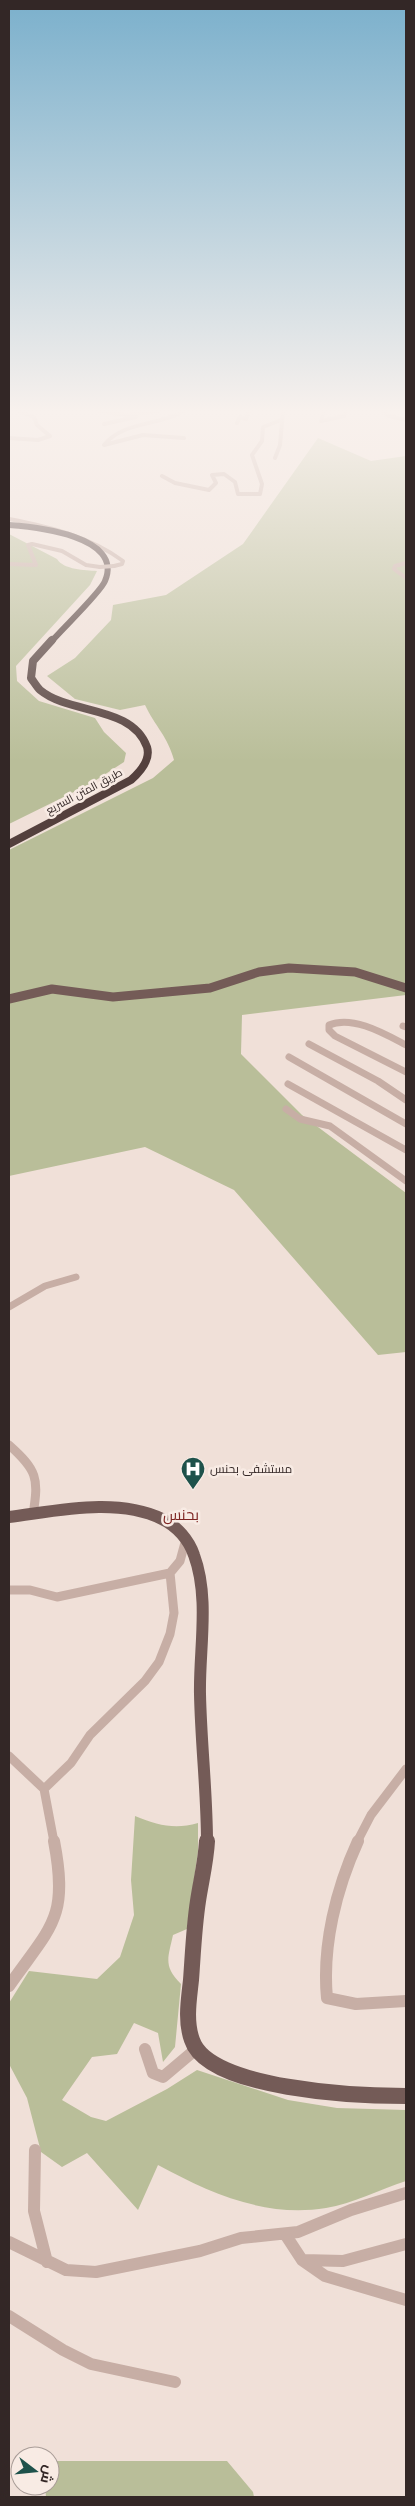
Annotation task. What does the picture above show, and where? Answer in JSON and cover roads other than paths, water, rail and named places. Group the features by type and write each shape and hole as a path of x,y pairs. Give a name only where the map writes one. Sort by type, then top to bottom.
{"highway":[{"name":"طريق المتن السريع","path":"9,838 123,778 135,767 140,754 138,741 124,727 107,718 62,705 39,695 28,685 22,671 29,657 100,582 103,570 100,559 92,550 76,541 49,532 22,528"},
{"name":"طريق المتن السريع","path":"9,844 131,780 144,767 148,750 146,741 131,725 52,697 36,686 30,675 33,661 105,582 108,569 105,558 95,547 69,535 22,528"}],"main road":[{"path":"9,999 52,989 120,997 210,988 258,972 289,968 355,972 406,988"},
{"path":"9,1517 102,1508 130,1509 160,1518 186,1539 194,1553 201,1604 200,1678 207,1844 199,1900 190,1997 190,2036 196,2050 206,2061 223,2069 306,2090 358,2096 406,2096"}],"street":[{"path":"9,564 16,562 27,567 36,565 28,548 30,544 62,551 86,565 100,567 122,564 123,561 87,539 54,528"},
{"path":"406,563 395,566 394,569 406,578"},
{"path":"406,1045 347,1021 333,1022 329,1025 329,1030 335,1036 406,1072"},
{"path":"309,1044 378,1081 406,1100"},
{"path":"289,1057 406,1124"},
{"path":"288,1084 406,1150"},
{"path":"286,1108 300,1119 330,1126 406,1181"},
{"path":"9,1307 45,1286 76,1277"},
{"path":"9,1445 24,1458 38,1478 39,1488 34,1514"},
{"path":"9,1590 30,1590 57,1597 170,1573 180,1561 186,1539"},
{"path":"44,1789 71,1763 90,1735 149,1676 159,1662 170,1634 174,1613 170,1573"},
{"path":"9,1756 44,1789 55,1845 60,1897 53,1923 9,1986"},
{"path":"406,1769 386,1794 362,1831 333,1915 324,1983 327,1998 341,2004 386,2004 406,2001"},
{"path":"145,2049 153,2073 163,2077 196,2050"},
{"path":"35,2150 34,2211 47,2262"},
{"path":"9,2242 66,2270 96,2272 192,2253 241,2238 285,2234 317,2226 351,2210 406,2193"},
{"path":"285,2234 302,2260 322,2273 345,2283 406,2300"},
{"path":"302,2260 328,2263 343,2261 406,2244"},
{"path":"9,2316 63,2350 91,2364 175,2382"}],"place":[{"name":"مستشفى بحنس","path":"193,1490"}],"district":[{"name":"بحنس","path":"181,1515"}]}
